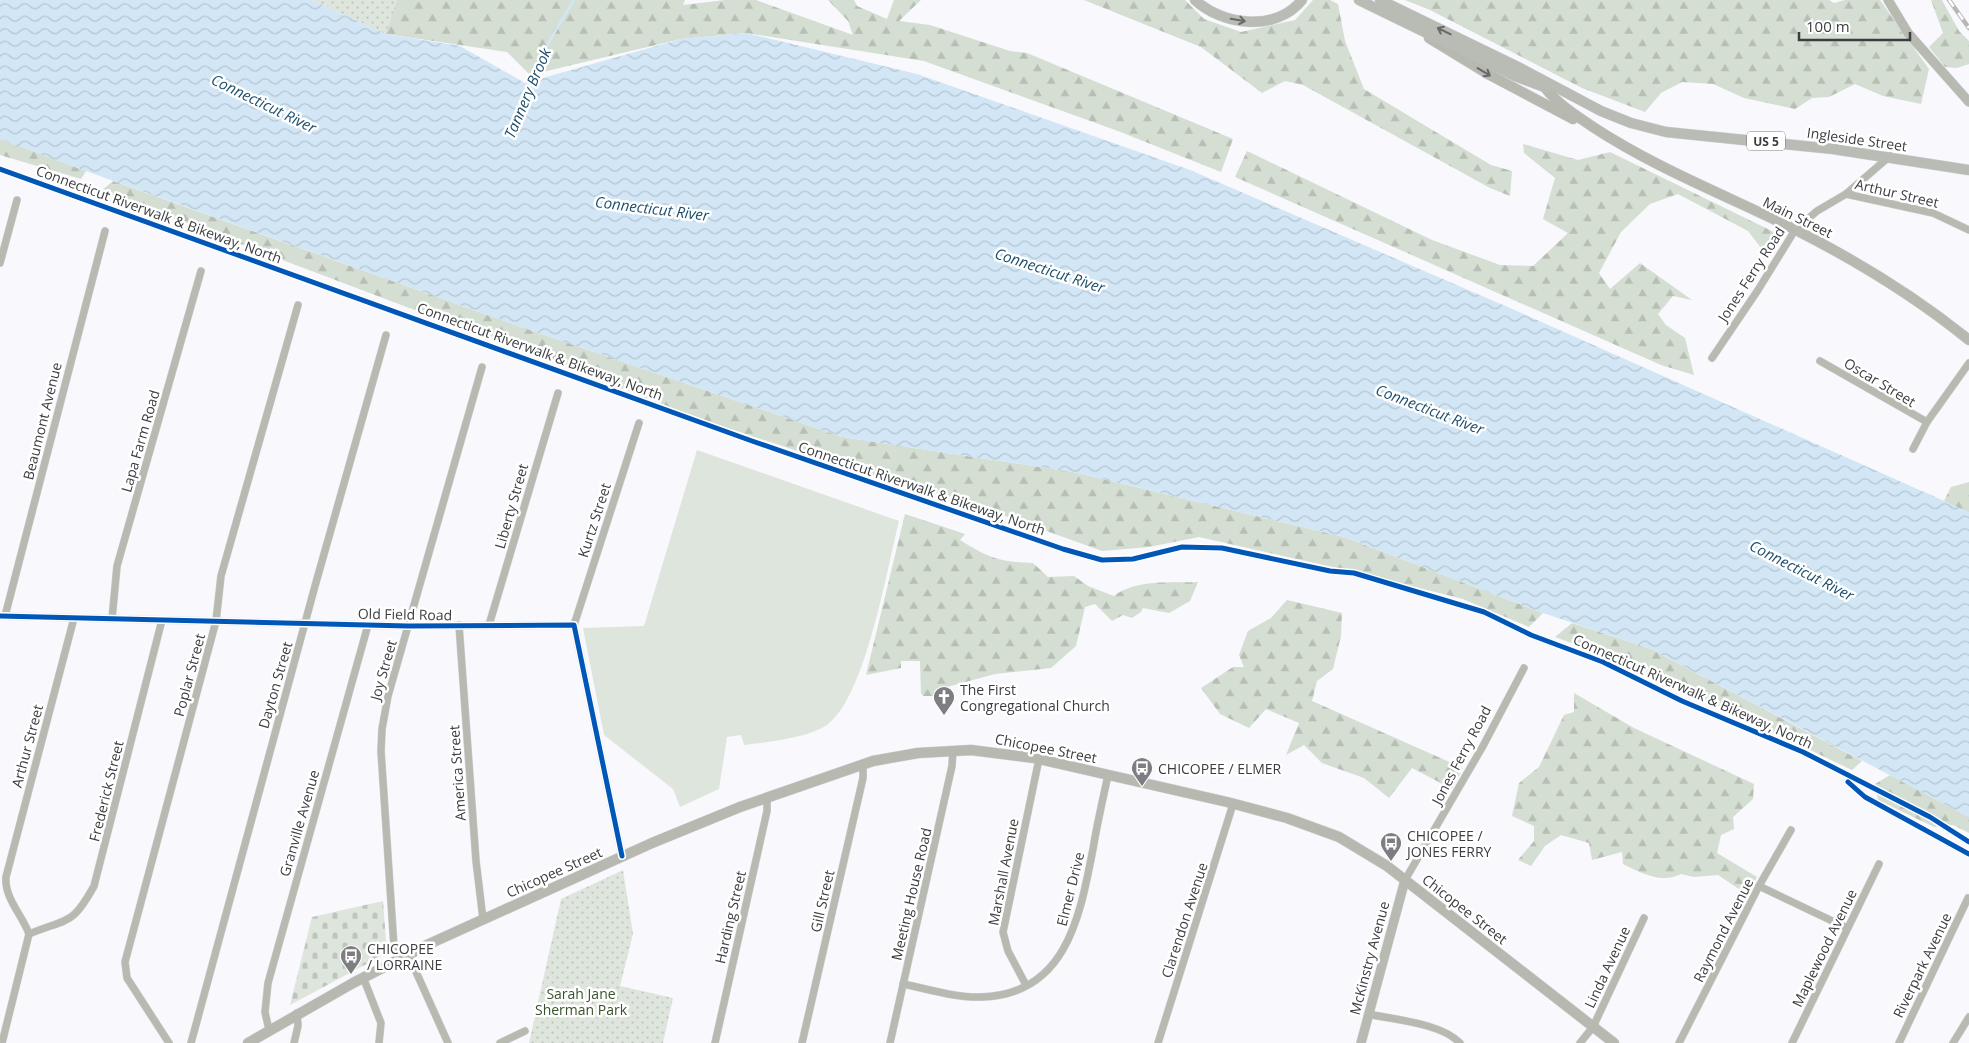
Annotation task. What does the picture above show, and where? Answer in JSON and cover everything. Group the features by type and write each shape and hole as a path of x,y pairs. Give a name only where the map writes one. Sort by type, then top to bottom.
{"main road":[{"path":"1195,0 1218,15 1249,22 1279,16 1292,10 1302,0"},
{"name":"Main Street","path":"1359,0 1517,72"},
{"name":"US 5","path":"1380,0 1517,72"},
{"name":"Main Street","path":"1398,19 1488,74 1680,176 1795,230 1893,285 1969,340"},
{"name":"Ingleside Street","path":"1517,72 1538,78 1569,96"},
{"name":"Ingleside Street","path":"1517,72 1545,88 1569,96 1631,123 1666,132 1890,156 1969,170"},
{"name":"Main Street","path":"1538,78 1545,88 1568,109 1605,135"},
{"name":"Chicopee Street","path":"248,1043 297,1013 398,959 622,856 767,797 863,764 903,755 953,750 991,751 1039,759 1287,818 1339,837 1377,859 1614,1043"}],"street":[{"path":"1888,0 1908,33 1969,102"},
{"name":"Jones Ferry Road","path":"1712,358 1758,290 1795,230 1817,211 1846,194 1890,156"},
{"name":"Arthur Street","path":"1846,194 1907,205 1933,213 1969,230"},
{"path":"0,263 17,200"},
{"name":"Beaumont Avenue","path":"2,616 105,231"},
{"name":"Lapa Farm Road","path":"112,619 117,566 201,271"},
{"name":"Poplar Street","path":"168,1043 129,981 125,965 216,621 221,576 298,305"},
{"name":"Dayton Street","path":"191,1043 305,623 386,335"},
{"name":"Oscar Street","path":"1820,361 1927,422"},
{"path":"1913,449 1927,422 1969,363"},
{"name":"Joy Street","path":"398,959 394,947 380,751 382,729 388,696 482,367"},
{"name":"Liberty Street","path":"489,626 558,393"},
{"name":"Kurtz Street","path":"574,625 639,423"},
{"name":"Old Field Road","path":"2,616 408,626 574,625"},
{"name":"Arthur Street","path":"29,934 8,893 6,877 74,618"},
{"name":"Frederick Street","path":"29,934 64,922 74,916 81,909 94,886 162,620"},
{"name":"Granville Avenue","path":"269,1030 265,1012 268,983 368,625"},
{"path":"574,625 622,856"},
{"name":"America Street","path":"458,626 476,861 483,919"},
{"name":"Jones Ferry Road","path":"1405,880 1483,746 1524,668"},
{"name":"Meeting House Road","path":"890,1043 952,766 953,750"},
{"name":"Marshall Avenue","path":"1026,986 1008,951 1004,932 1039,759"},
{"name":"Gill Street","path":"802,1043 863,778 863,764"},
{"name":"Elmer Drive","path":"903,984 975,997 1000,995 1026,986 1054,964 1072,934 1085,890 1108,775"},
{"name":"Harding Street","path":"715,1043 767,811 767,797"},
{"name":"Clarendon Avenue","path":"1158,1043 1233,804"},
{"name":"Raymond Avenue","path":"1679,1043 1759,886 1791,830"},
{"name":"Maplewood Avenue","path":"1792,1043 1879,864"},
{"name":"McKinstry Avenue","path":"1360,1043 1405,880"},
{"path":"1759,886 1847,928"},
{"name":"Riverpark Avenue","path":"1898,1043 1968,898"},
{"name":"Linda Avenue","path":"1580,1043 1593,1027 1644,918"},
{"path":"2,1043 29,934"},
{"path":"408,954 448,1043"},
{"path":"363,977 381,1020 382,1031 379,1043"},
{"path":"294,1043 298,1026 297,1013"},
{"path":"1368,1014 1434,1028 1455,1038 1460,1043"},
{"path":"1953,1043 1969,1017"},
{"path":"500,1043 525,1031"}],"green space":[{"path":"312,0 397,0 386,34"},
{"path":"316,0 685,0 683,5 725,0 756,0 853,35 848,21 828,0 854,0 857,6 887,19 894,0 921,0 899,21 930,25 1010,51 1027,53 1233,139 1221,172 1118,131 924,61 746,33 681,39 530,75 507,52 386,34"},
{"path":"1084,0 1185,0 1204,19 1241,32 1295,20 1313,0 1330,0 1338,4 1345,41 1364,89 1491,165 1512,171 1510,196 1490,188 1303,85 1285,81 1262,93 1201,47"},
{"path":"1405,0 1829,0 1834,3 1845,0 1880,0 1929,69 1921,104 1883,96 1855,84 1829,97 1812,98 1795,109 1744,98 1713,84 1682,82 1661,93 1645,112 1582,88 1430,10"},
{"path":"1931,0 1942,0 1959,31 1969,41 1969,64 1957,68 1945,67 1929,47 1943,33"},
{"path":"0,139 86,171 81,179 0,155"},
{"path":"1523,144 1578,160 1610,152 1782,236 1768,257 1748,231 1678,194 1650,204 1621,232 1599,273 1610,289 1640,263 1692,300 1673,296 1658,314 1666,325 1685,338 1694,375 1661,365 1235,177 1247,151 1432,240 1500,265 1533,266 1568,233 1543,219 1555,178 1524,153"},
{"path":"113,181 521,327 842,437 1073,472 1344,537 1543,613 1529,627 1463,599 1368,575 1199,537 1149,547 1102,551 958,499 874,476 712,423 101,191"},
{"path":"697,450 899,521 864,659 853,687 841,709 828,724 811,733 800,736 744,745 741,735 727,737 719,789 680,807 673,789 604,735 583,628 644,626"},
{"path":"1969,482 1969,513 1944,501 1951,487"},
{"path":"905,514 965,534 960,540 987,555 1011,562 1033,563 1048,577 1074,576 1088,586 1114,596 1143,584 1198,582 1190,601 1169,613 1143,608 1141,612 1132,618 1123,615 1112,621 1095,604 1085,607 1076,646 1051,668 995,674 947,687 933,696 923,696 921,693 920,661 901,661 901,668 866,675"},
{"path":"1287,600 1342,613 1341,636 1333,669 1317,681 1312,701 1463,768 1452,789 1412,768 1389,798 1364,778 1322,763 1304,745 1286,755 1299,723 1266,709 1249,728 1220,714 1201,688 1233,667 1244,667 1239,655 1248,631 1271,618"},
{"path":"1572,623 1651,649 1862,761 1852,770 1637,667 1555,637"},
{"path":"1574,693 1634,728 1754,784 1753,799 1733,817 1734,829 1721,835 1717,853 1757,877 1748,895 1718,875 1694,877 1681,874 1674,877 1659,878 1644,874 1623,864 1622,852 1592,860 1589,843 1561,835 1545,846 1531,866 1518,860 1534,841 1534,826 1512,816 1519,783 1539,767 1564,715 1574,712"},
{"path":"1890,775 1969,817 1969,833 1953,825 1934,827 1878,800 1875,784"},
{"name":"Sarah Jane Sherman Park","path":"623,870 633,934 620,986 673,998 663,1043 529,1043 561,899"},
{"path":"383,901 387,953 290,1005 312,917"}],"water":[{"name":"Connecticut River","path":"0,0 312,0 386,34 460,46 525,83 681,39 746,33 917,74 1190,170 1510,308 1969,512 1969,817 1651,649 1543,613 1344,537 1073,472 842,437 521,327 0,139"}],"waterway":[{"name":"Tannery Brook","path":"531,83 551,38 574,0"}],"railway":[{"path":"1949,0 1969,28"}],"cycle path":[{"name":"Connecticut Riverwalk & Bikeway, North","path":"0,169 752,441 1063,549 1102,560 1133,559 1182,547 1222,548 1330,571 1354,573 1484,612 1531,635 1603,662 1682,701 1803,752 1930,817 1969,842"},
{"path":"0,616 408,626 574,625 622,856"},
{"path":"1848,782 1865,797 1969,854"}],"place":[{"name":"The First Congregational Church","path":"944,716"},
{"name":"CHICOPEE / ELMER","path":"1142,787"},
{"name":"CHICOPEE / JONES FERRY","path":"1391,862"},
{"name":"CHICOPEE / LORRAINE","path":"351,975"}]}
